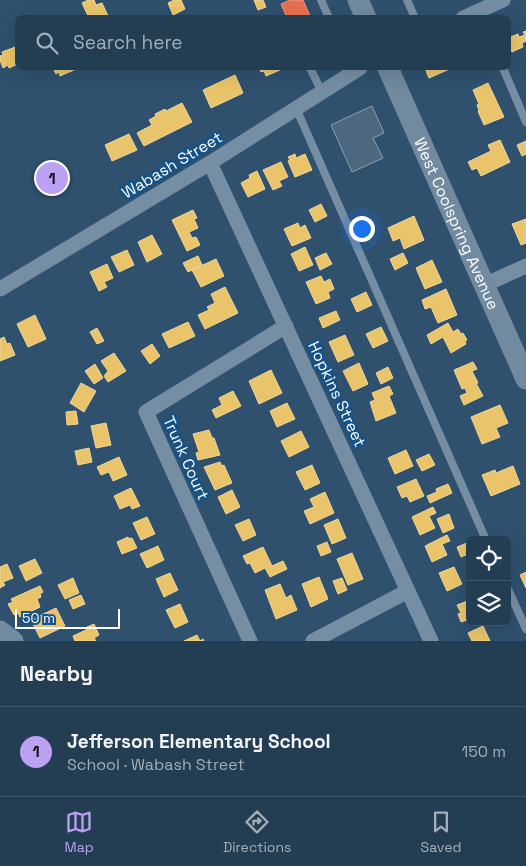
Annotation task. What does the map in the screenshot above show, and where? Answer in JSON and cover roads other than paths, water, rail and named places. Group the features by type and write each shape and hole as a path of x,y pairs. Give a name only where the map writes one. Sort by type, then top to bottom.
{"street":[{"path":"358,0 365,15"},
{"path":"480,14 502,0"},
{"name":"Wabash Street","path":"0,289 210,162 357,70"},
{"name":"West Coolspring Avenue","path":"389,70 526,379"},
{"name":"Hopkins Street","path":"210,162 431,641"},
{"path":"484,285 526,266"},
{"name":"Trunk Court","path":"250,641 146,412 286,326"},
{"path":"313,641 408,592"}],"lane":[{"path":"321,0 328,15"},
{"path":"407,0 414,15"},
{"path":"311,70 322,92"},
{"path":"504,70 526,122"},
{"path":"296,108 484,536"},
{"path":"511,597 526,629"}],"place":[{"name":"Jefferson Elementary School","path":"52,178"}]}
